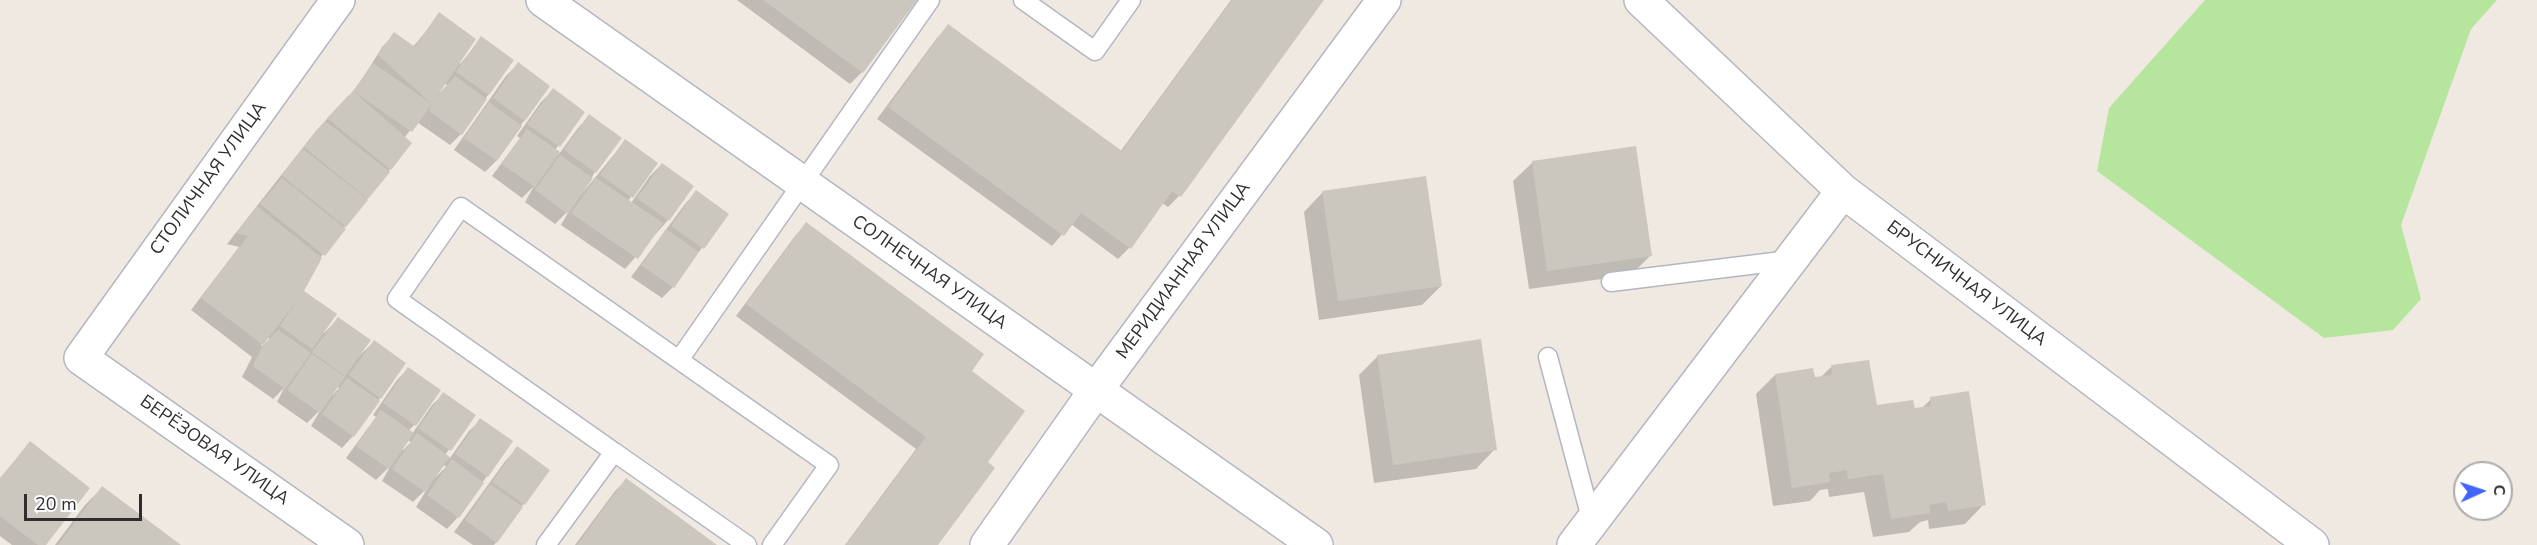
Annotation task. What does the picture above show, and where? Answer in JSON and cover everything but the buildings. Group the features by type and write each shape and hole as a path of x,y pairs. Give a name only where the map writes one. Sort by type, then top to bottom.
{"street":[{"name":"СТОЛИЧНАЯ УЛИЦА","path":"81,358 338,0"},
{"name":"СОЛНЕЧНАЯ УЛИЦА","path":"543,0 1316,545"},
{"name":"МЕРИДИАННАЯ УЛИЦА","path":"987,545 1096,390 1383,0"},
{"name":"БРУСНИЧНАЯ УЛИЦА","path":"1641,0 1843,191 2312,545"},
{"path":"1583,533 1843,191"},
{"name":"БЕРЁЗОВАЯ УЛИЦА","path":"81,358 347,545"}],"lane":[{"path":"679,360 930,0"},
{"path":"1023,0 1095,51 1131,0"},
{"path":"747,545 397,299 461,207 829,465 772,545"},
{"path":"1611,282 1790,260"},
{"path":"1548,357 1583,533"},
{"path":"546,545 614,452"}],"green space":[{"path":"2205,0 2497,0 2471,29 2401,225 2421,299 2393,330 2324,338 2097,171 2109,108"}]}
